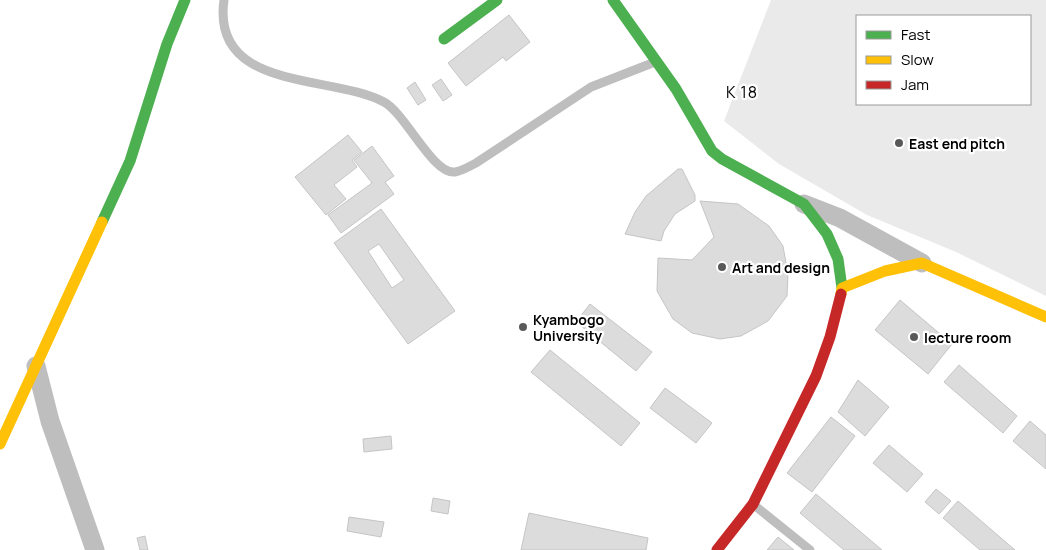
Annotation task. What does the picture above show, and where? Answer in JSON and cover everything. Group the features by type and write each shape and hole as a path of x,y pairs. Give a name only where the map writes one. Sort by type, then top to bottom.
{"street":[{"path":"0,444 130,161 167,44 185,0"},
{"path":"444,39 497,0"},
{"path":"613,0 694,117 712,151 722,160 804,204 840,218 922,264 1046,317"},
{"path":"717,550 752,504 816,376 830,337 842,288 838,259 828,234 804,204"},
{"path":"842,288 885,272 922,264"},
{"path":"36,366 50,421 95,550"}],"lane":[{"path":"224,0 222,17 228,36 238,52 252,64 272,74 385,102 404,120 443,169 450,172 456,172 476,163 591,87 657,61"},
{"path":"752,504 810,550"}],"shaded area":[{"name":"East end pitch","path":"771,0 1046,0 1046,296 956,252 867,215 779,164 724,121"}],"building":[{"path":"509,15 530,42 506,61 503,57 466,86 448,63"},
{"path":"441,79 452,95 443,101 432,85"},
{"path":"415,82 426,100 418,105 407,88"},
{"path":"348,135 362,152 352,160 357,167 334,185 346,199 326,215 295,177"},
{"path":"372,146 394,176 385,182 394,194 341,233 328,215 372,183 354,160"},
{"path":"678,169 682,169 695,195 695,201 675,214 664,231 661,241 625,234 635,212 646,196"},
{"name":"Art and design","path":"700,201 738,204 769,226 783,246 788,274 787,296 768,321 741,336 720,339 692,333 673,319 657,291 658,258 692,260 714,237"},
{"path":"381,209 455,311 408,344 334,243","holes":["379,244 404,280 392,288 368,251"]},
{"name":"lecture room","path":"900,300 952,344 928,374 875,330"},
{"path":"590,304 652,352 636,371 576,322"},
{"path":"550,350 640,423 621,446 531,372"},
{"path":"959,365 1017,416 1003,433 944,382"},
{"path":"858,380 889,407 865,436 838,412"},
{"path":"665,388 712,423 696,443 650,408"},
{"path":"831,417 855,436 812,492 787,473"},
{"path":"1030,421 1046,435 1046,469 1013,441"},
{"path":"391,436 392,449 364,452 363,439"},
{"path":"889,445 923,474 907,492 873,463"},
{"path":"936,489 951,501 939,514 925,502"},
{"path":"816,494 882,550 844,550 800,513"},
{"path":"433,498 450,501 448,514 431,511"},
{"path":"958,501 1015,550 980,550 943,518"},
{"path":"529,513 648,538 646,550 521,550"},
{"path":"349,517 384,522 381,537 347,531"},
{"path":"145,536 148,550 140,550 137,538"},
{"path":"778,537 794,550 767,550"}],"traffic: fast":[{"path":"102,222 130,161 167,44 185,0"},
{"path":"444,39 497,0"},
{"path":"613,0 676,89 712,151 722,159 804,204 827,234 838,259 842,288"}],"traffic: slow":[{"path":"0,444 102,222"},
{"path":"841,294 842,288 885,271 922,263 1046,317"}],"traffic: jam":[{"path":"717,550 753,504 816,376 830,337 841,294"}],"place":[{"name":"East end pitch","path":"899,143"},
{"name":"Art and design","path":"722,267"},
{"name":"Kyambogo University","path":"523,327"},
{"name":"lecture room","path":"914,337"}],"district":[{"name":"K 18","path":"742,92"}]}
